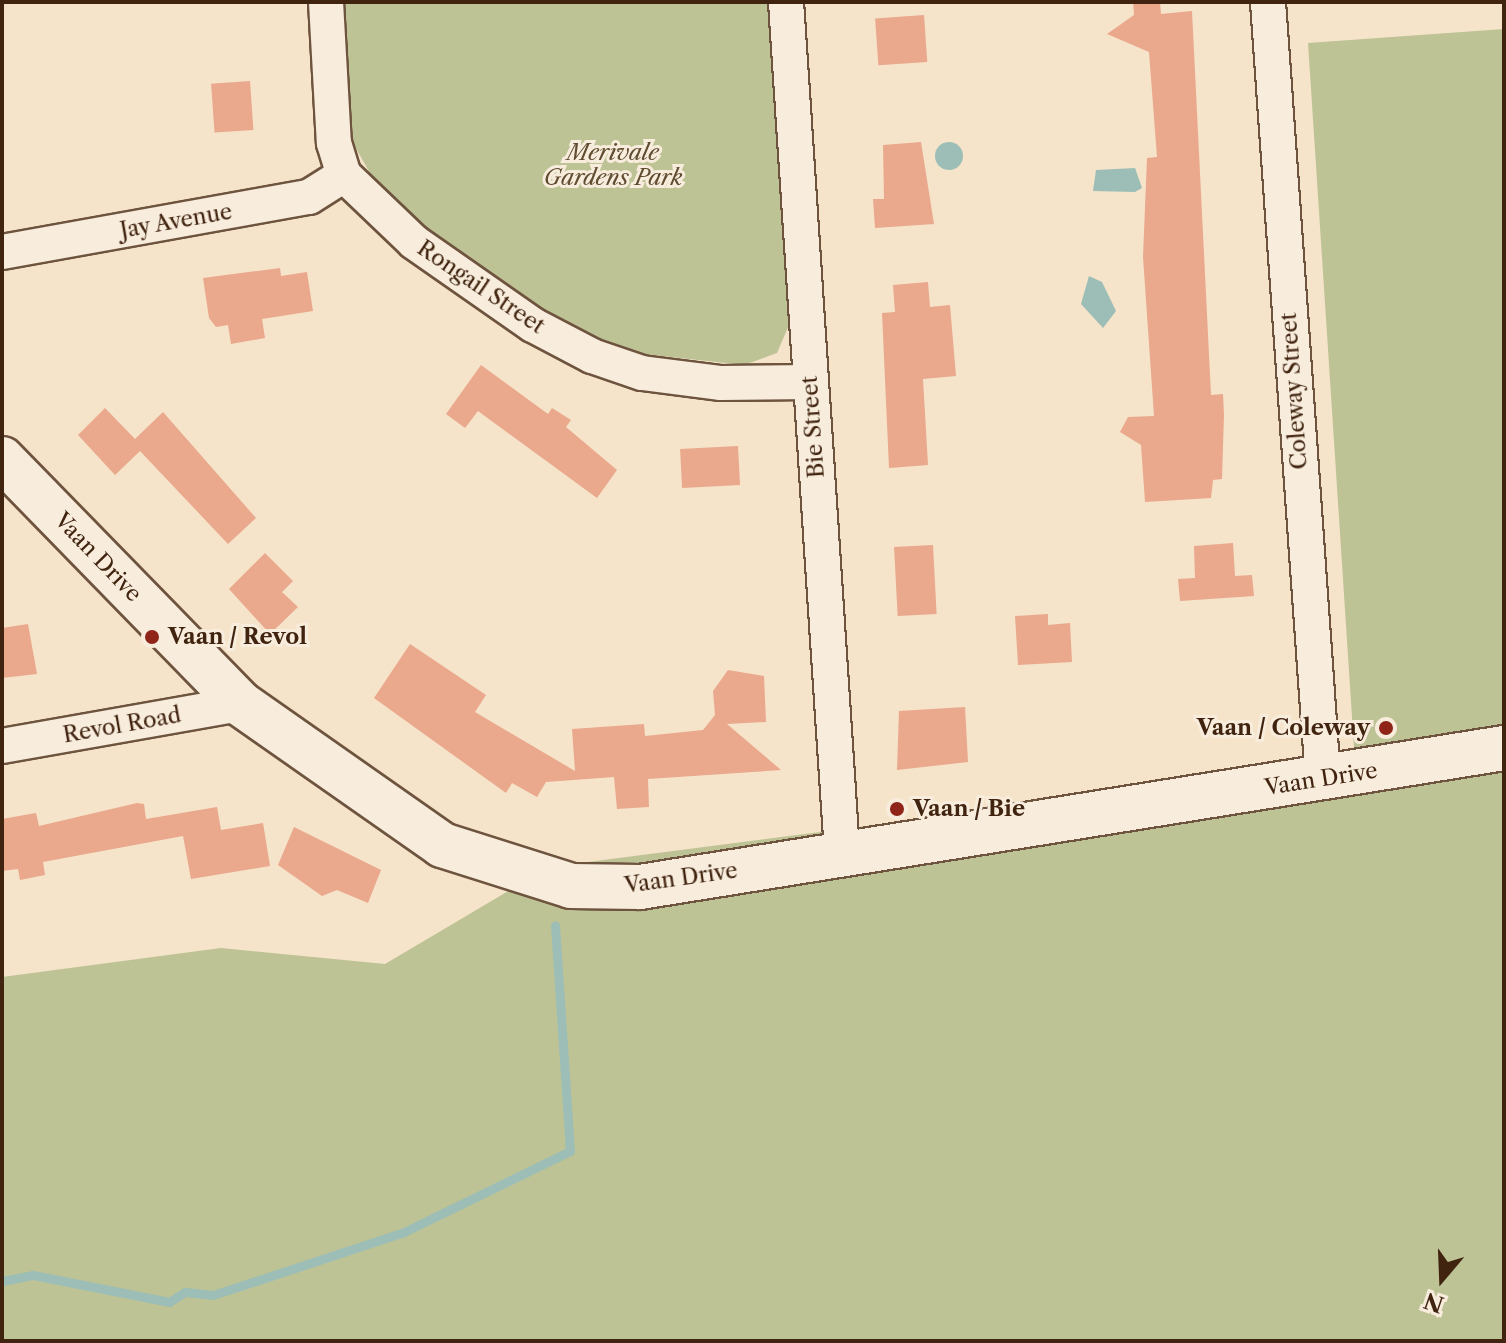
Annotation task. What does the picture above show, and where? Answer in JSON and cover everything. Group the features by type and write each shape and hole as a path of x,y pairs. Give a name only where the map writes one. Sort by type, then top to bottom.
{"street":[{"path":"326,2 334,143 344,175"},
{"name":"Bie Street","path":"786,2 842,852"},
{"name":"Coleway Street","path":"1268,2 1323,779"},
{"name":"Jay Avenue","path":"2,252 309,197 344,175"},
{"name":"Rongail Street","path":"344,175 414,242 533,325 592,356 642,373 721,383 810,382"},
{"name":"Vaan Drive","path":"2,459 241,704 442,845 571,886 640,887 842,852 1323,779 1504,748"},
{"name":"Revol Road","path":"2,746 241,704"}],"green space":[{"name":"Merivale Gardens Park","path":"342,2 769,2 789,325 777,353 744,365 616,351 520,300 424,232 371,175 349,136"},
{"path":"1504,29 1504,1341 2,1341 2,977 221,948 385,964 549,867 1355,763 1308,43"}],"water":[{"path":"949,142 959,146 963,156 959,166 949,170 939,166 935,156 939,146"},
{"path":"1135,168 1142,188 1135,192 1093,191 1096,170"},
{"path":"1089,276 1102,282 1116,311 1103,328 1081,304"}],"building":[{"path":"1133,2 1160,2 1161,14 1192,11 1211,395 1223,394 1224,415 1222,479 1213,480 1211,498 1145,502 1141,445 1120,432 1128,417 1154,416 1143,257 1147,158 1157,157 1149,52 1107,34 1134,15"},
{"path":"924,15 927,62 878,65 875,18"},
{"path":"250,81 253,130 215,133 211,84"},
{"path":"921,142 934,224 875,228 873,199 884,199 883,145"},
{"path":"280,268 281,276 307,272 313,311 262,319 265,338 231,344 228,325 216,327 209,318 203,278"},
{"path":"928,282 930,307 950,305 956,376 923,379 928,465 889,468 882,313 895,312 893,285"},
{"path":"481,365 548,414 552,408 571,420 566,427 617,470 597,498 478,411 465,428 446,414"},
{"path":"105,408 135,439 163,412 256,518 228,544 140,451 115,475 78,435"},
{"path":"738,446 740,485 682,488 680,449"},
{"path":"1233,543 1235,576 1252,575 1254,596 1180,601 1178,579 1195,578 1194,546"},
{"path":"933,545 937,614 898,616 894,547"},
{"path":"265,553 293,581 282,592 298,607 270,634 229,589"},
{"path":"1048,614 1048,625 1070,623 1072,662 1018,665 1015,616"},
{"path":"28,624 37,674 2,678 2,628"},
{"path":"410,644 486,695 475,712 575,771 572,729 644,724 645,736 703,730 715,715 713,691 728,670 764,676 766,722 727,724 781,770 648,779 649,807 617,809 614,777 546,782 537,797 512,783 506,793 374,698"},
{"path":"965,707 968,762 897,770 899,711"},
{"path":"137,803 144,804 146,819 217,807 221,830 263,823 270,866 191,879 183,836 43,862 45,875 20,880 18,869 2,871 2,819 36,813 39,826"},
{"path":"294,827 381,870 368,903 337,890 322,896 278,865"}],"waterway":[{"path":"2,1281 33,1275 169,1302 185,1292 213,1295 402,1233 570,1151 555,925"}],"place":[{"name":"Vaan / Revol","path":"152,637"},
{"name":"Vaan / Coleway","path":"1386,728"},
{"name":"Vaan / Bie","path":"897,809"}]}
